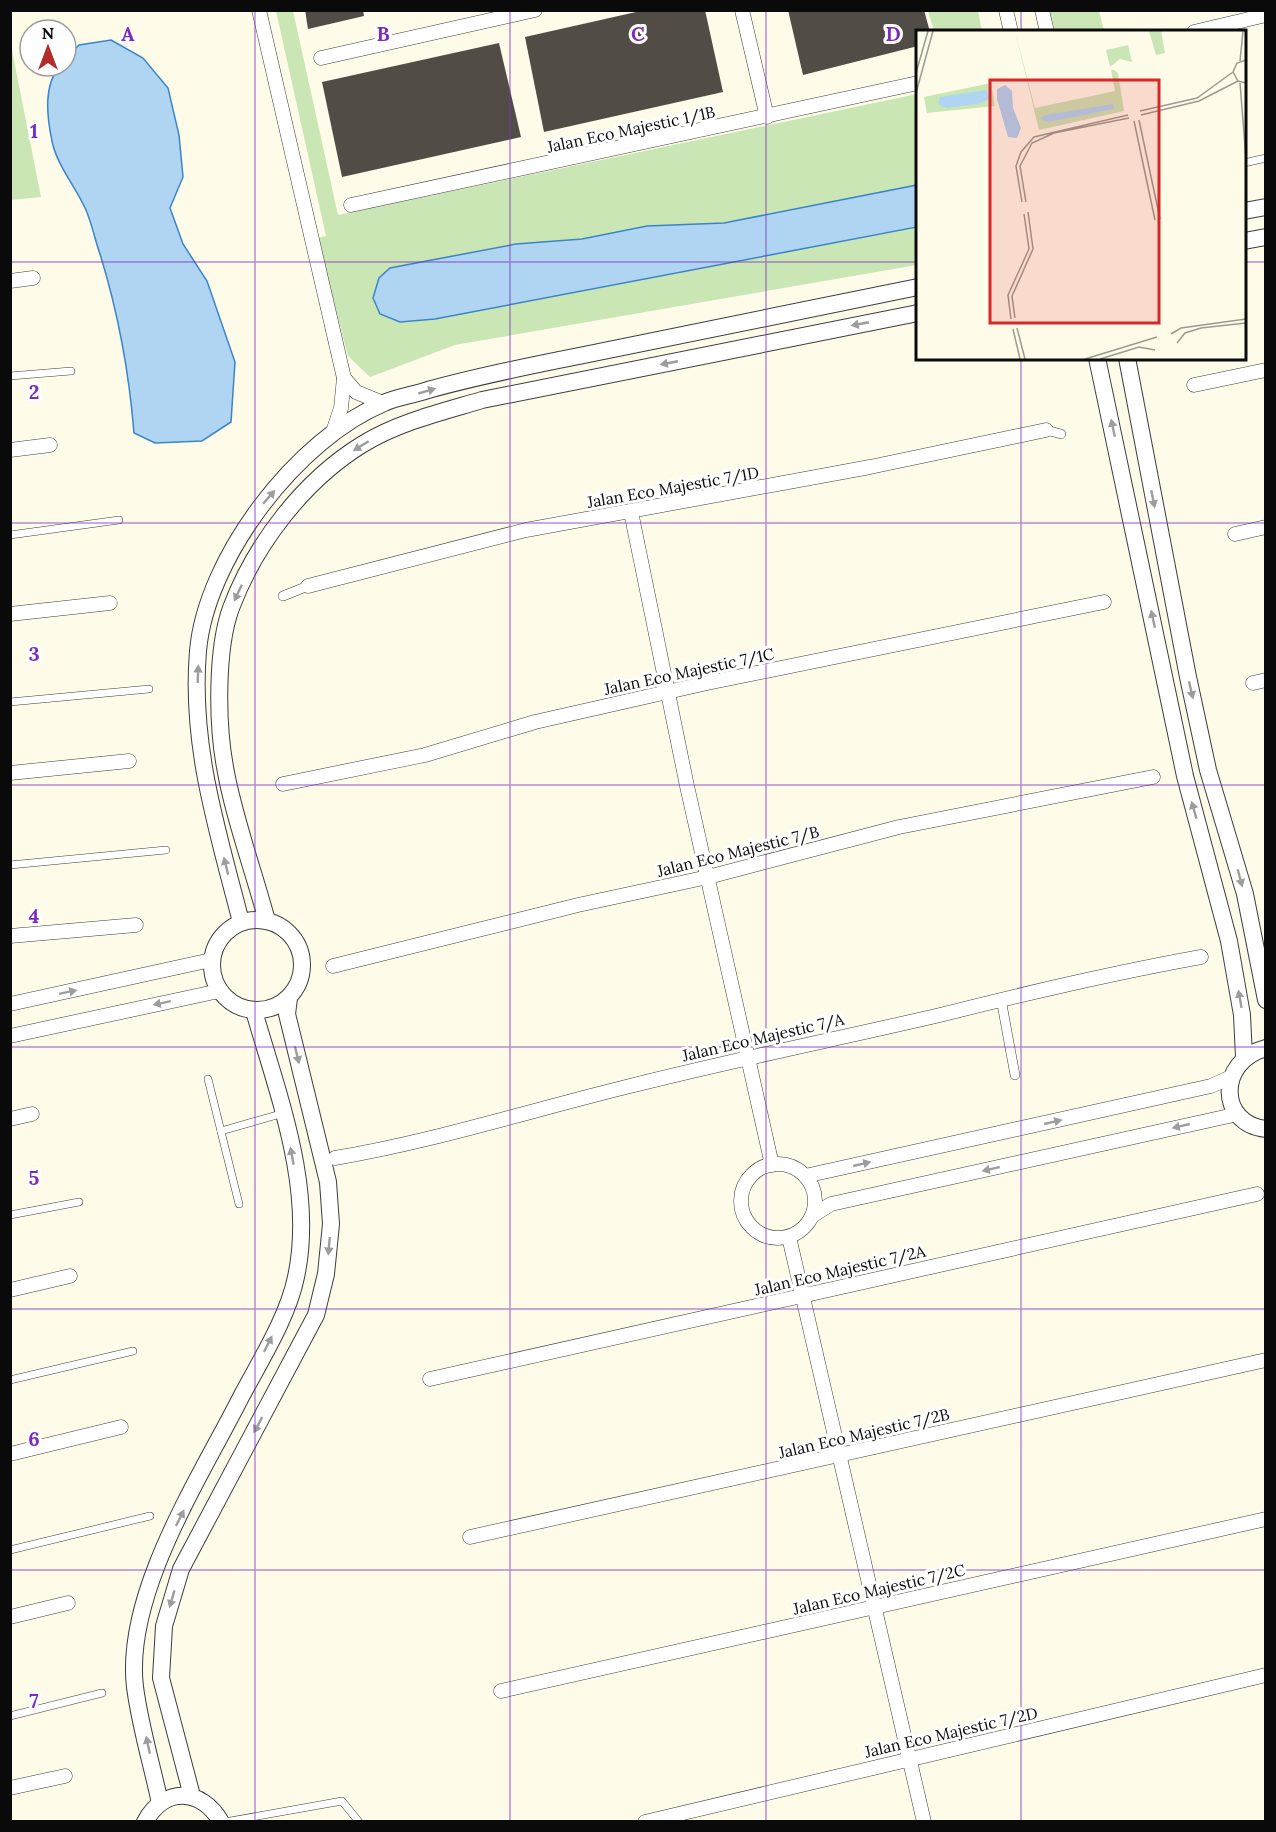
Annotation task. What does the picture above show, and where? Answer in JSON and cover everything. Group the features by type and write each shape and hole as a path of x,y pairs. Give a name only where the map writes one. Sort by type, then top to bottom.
{"street":[{"path":"259,10 344,378 341,408 333,432"},
{"path":"321,58 535,10"},
{"path":"742,10 766,117"},
{"path":"1006,10 1011,30"},
{"path":"1042,10 1047,30"},
{"path":"1202,30 1266,15"},
{"name":"Jalan Eco Majestic 1/1B","path":"351,204 916,83"},
{"path":"1246,211 1266,207"},
{"path":"1246,241 1266,237"},
{"path":"10,281 33,278"},
{"path":"241,922 202,767 197,708 198,650 208,600 236,541 264,504 300,463 333,432 384,403 476,377 916,287"},
{"path":"267,921 225,767 219,706 223,650 230,610 252,561 283,517 320,475 363,444 393,430 413,421 482,400 916,313"},
{"path":"1097,360 1185,776 1229,941 1242,1015 1244,1057"},
{"path":"1127,360 1208,770 1245,894 1266,1000"},
{"path":"1194,385 1266,370"},
{"path":"344,378 356,392 384,403"},
{"path":"1046,430 1060,434"},
{"name":"Jalan Eco Majestic 7/1D","path":"308,586 526,530 631,512 1046,430"},
{"path":"10,450 50,445"},
{"path":"631,512 772,1165"},
{"path":"1235,534 1266,527"},
{"path":"284,596 308,586"},
{"name":"Jalan Eco Majestic 7/1C","path":"283,784 426,755 536,722 669,691 1104,602"},
{"path":"10,614 110,603"},
{"path":"10,773 129,761"},
{"name":"Jalan Eco Majestic 7/B","path":"333,966 578,905 708,877 899,827 1153,777"},
{"path":"267,921 291,934 303,960 298,987 278,1006 254,1011 229,1001 214,982 211,960 221,937 241,922 267,921"},
{"path":"10,936 136,925"},
{"name":"Jalan Eco Majestic 7/A","path":"335,1158 436,1138 512,1115 1095,976 1201,957"},
{"path":"10,1004 211,960"},
{"path":"10,1036 219,991"},
{"path":"192,1796 161,1678 164,1626 181,1569 316,1315 326,1274 331,1224 328,1182 287,1014 289,998"},
{"path":"1001,999 1015,1075"},
{"path":"160,1803 135,1686 138,1623 157,1563 276,1328 296,1278 300,1197 284,1113 254,1011"},
{"path":"1266,1048 1244,1057 1231,1077 1229,1093 1238,1114 1248,1123 1266,1129"},
{"path":"805,1176 1211,1086 1231,1077"},
{"path":"10,1119 32,1114"},
{"path":"812,1216 814,1191 805,1176 790,1166 772,1165 751,1176 744,1186 742,1210 754,1230 777,1239 799,1233 812,1216 831,1204 1238,1114"},
{"name":"Jalan Eco Majestic 7/2A","path":"430,1379 1257,1194"},
{"path":"789,1237 924,1821"},
{"path":"10,1290 70,1276"},
{"name":"Jalan Eco Majestic 7/2B","path":"470,1537 1266,1360"},
{"path":"10,1454 122,1427"},
{"name":"Jalan Eco Majestic 7/2C","path":"501,1691 1266,1519"},
{"path":"10,1617 68,1603"},
{"name":"Jalan Eco Majestic 7/2D","path":"645,1821 1266,1675"},
{"path":"10,1788 65,1776"},
{"path":"145,1821 160,1803 170,1798 192,1796 205,1801 223,1821"}],"lane":[{"path":"1246,163 1266,158"},
{"path":"10,376 71,371"},
{"path":"10,535 119,520"},
{"path":"10,702 149,689"},
{"path":"10,865 166,850"},
{"path":"208,1079 239,1204"},
{"path":"221,1131 284,1113"},
{"path":"10,1215 79,1202"},
{"path":"10,1380 133,1351"},
{"path":"10,1550 150,1516"},
{"path":"10,1716 102,1693"},
{"path":"223,1821 342,1801 359,1821"}],"green space":[{"path":"276,11 293,11 338,215 916,94 916,265 455,345 370,377 348,356 317,238 326,236"},
{"path":"928,11 978,11 982,30 934,30"},
{"path":"1050,11 1099,11 1104,30 1055,30"},
{"path":"10,40 41,197 10,200"}],"water":[{"path":"111,40 143,58 168,88 179,135 183,177 170,208 183,244 207,281 235,362 231,422 202,441 155,443 134,433 122,342 106,276 86,210 54,150 49,122 48,102 51,82 53,78 78,78 79,45"},
{"path":"916,185 916,227 435,319 400,322 380,314 373,298 379,278 390,268 516,244 582,239 647,226 724,223"}],"building":[{"path":"305,10 363,10 364,16 308,29"},
{"path":"645,10 705,10 723,92 544,132 525,37"},
{"path":"788,10 924,10 929,30 916,30 916,47 803,75"},
{"path":"499,43 521,137 342,177 322,82"}]}
